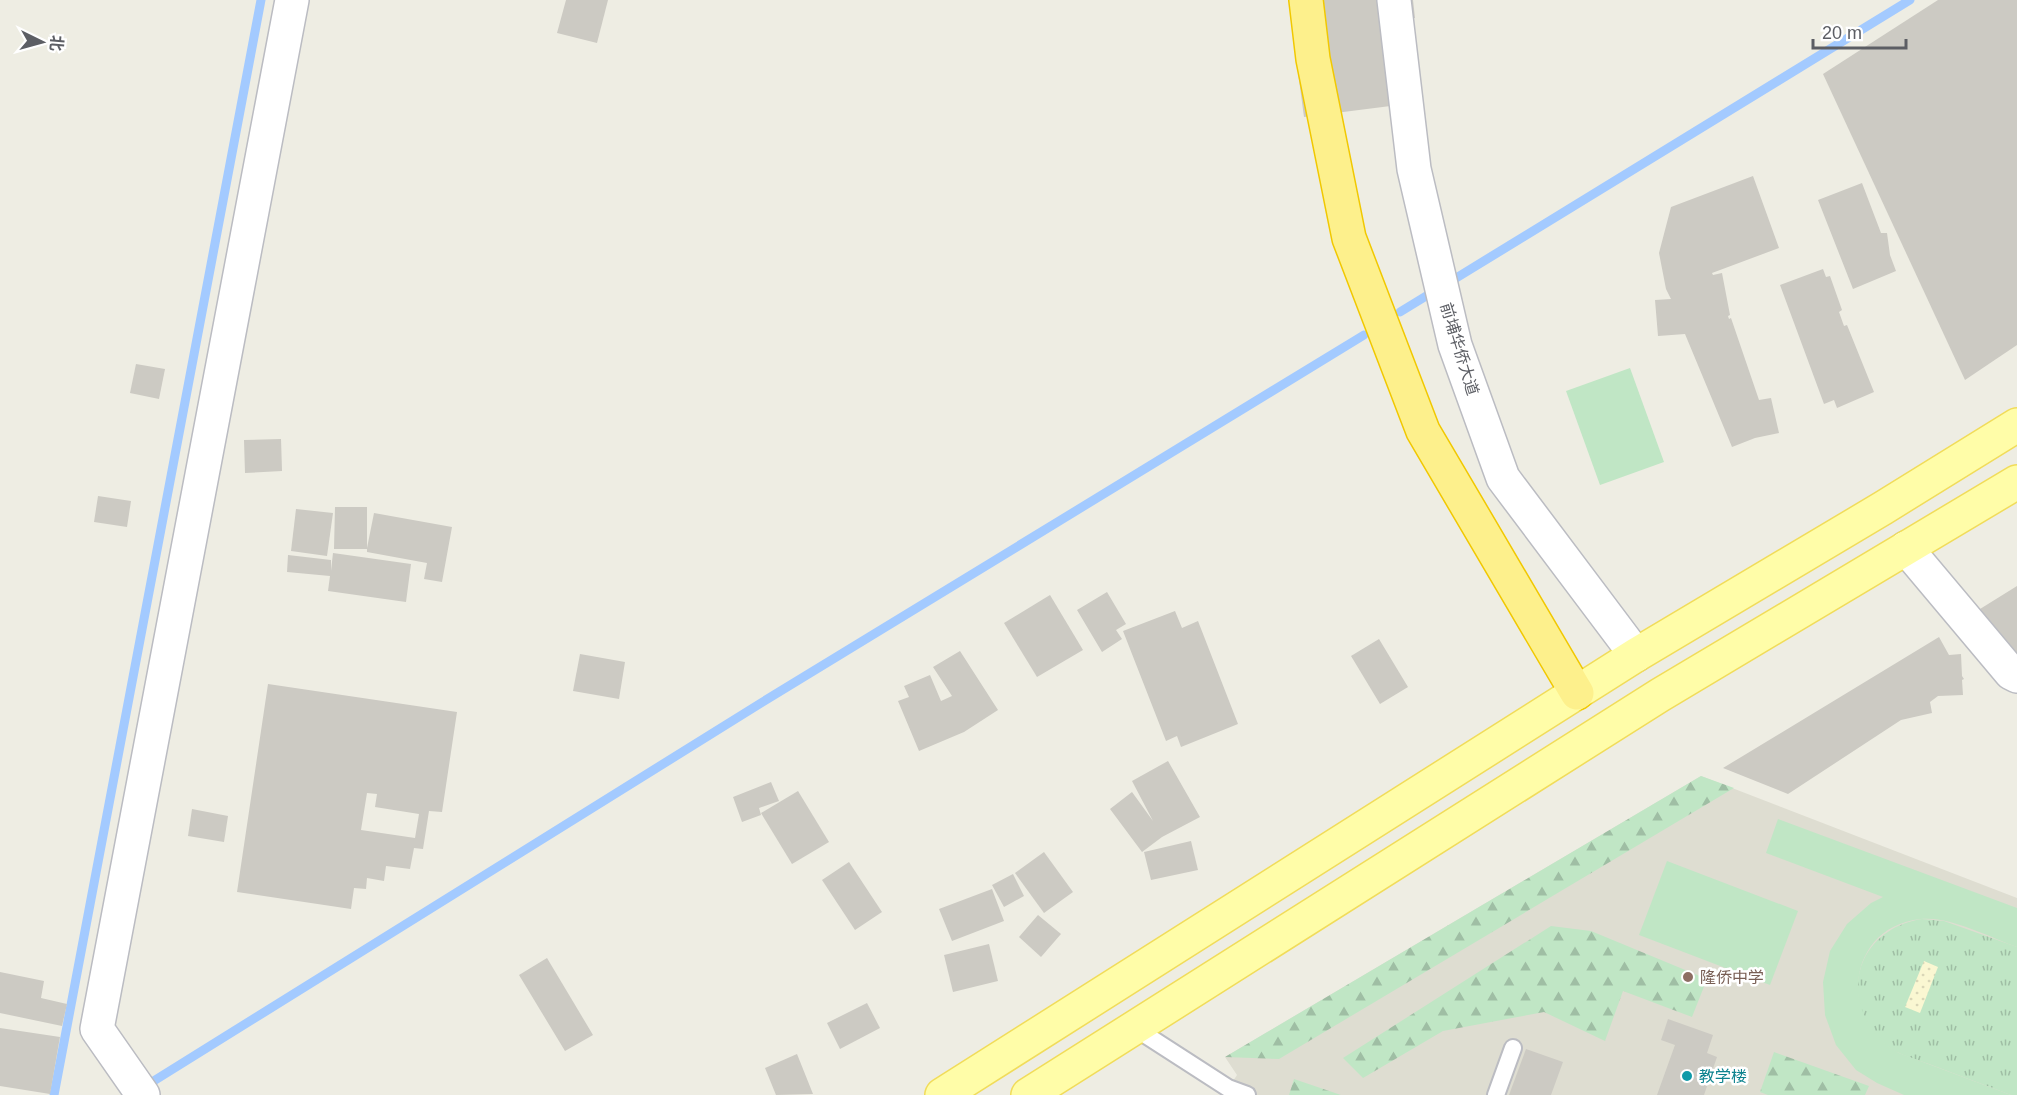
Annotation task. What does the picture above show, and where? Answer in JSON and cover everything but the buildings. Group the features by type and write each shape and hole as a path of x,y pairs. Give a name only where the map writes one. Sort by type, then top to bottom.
{"highway":[{"path":"1306,0 1313,59 1349,238 1423,430 1577,693"}],"main road":[{"path":"942,1095 1636,655 1883,508 2017,425"},
{"path":"1028,1095 1649,702 2017,482"}],"street":[{"path":"137,1087 97,1029 292,0"},
{"name":"前埔华侨大道","path":"1394,0 1413,168 1455,345 1503,478 1636,655"},
{"path":"1906,548 2011,673 2017,676"}],"lane":[{"path":"1135,1028 1228,1088 1247,1095"},
{"path":"1496,1095 1513,1048"}],"shaded area":[{"name":"隆侨中学","path":"1701,776 2017,898 2017,1095 1224,1095 1237,1075 1225,1057"}],"green space":[{"path":"1630,368 1664,462 1600,485 1566,391"},
{"path":"1701,776 1734,788 1279,1059 1225,1057"},
{"path":"1778,819 2017,908 2017,947 1957,924 1921,919 1897,925 1878,938 1865,956 1859,976 1859,998 1866,1019 1879,1038 1899,1053 2011,1095 1904,1095 1877,1083 1856,1070 1836,1045 1825,1015 1823,982 1830,951 1847,924 1871,903 1883,897 1766,853"},
{"path":"1667,861 1798,911 1770,985 1639,935"},
{"path":"1922,919 1944,921 2017,947 2017,1095 2011,1095 1897,1052 1878,1038 1864,1018 1858,994 1858,982 1864,959 1874,944 1895,927"},
{"path":"1551,926 1591,931 1707,979 1692,1017 1623,991 1605,1041 1544,1012 1443,1031 1363,1078 1343,1058"},
{"path":"1774,1052 1869,1086 1865,1095 1768,1095 1760,1092"},
{"path":"1294,1079 1341,1095 1289,1095"}],"sand":[{"path":"1924,961 1938,967 1920,1013 1905,1007"}],"waterway":[{"path":"54,1095 261,0"},
{"path":"1448,283 1910,0"},
{"path":"1400,312 1436,290"},
{"path":"144,1087 761,703 1364,335"}],"place":[{"name":"隆侨中学","path":"1688,977"},
{"name":"教学楼","path":"1687,1076"}]}
